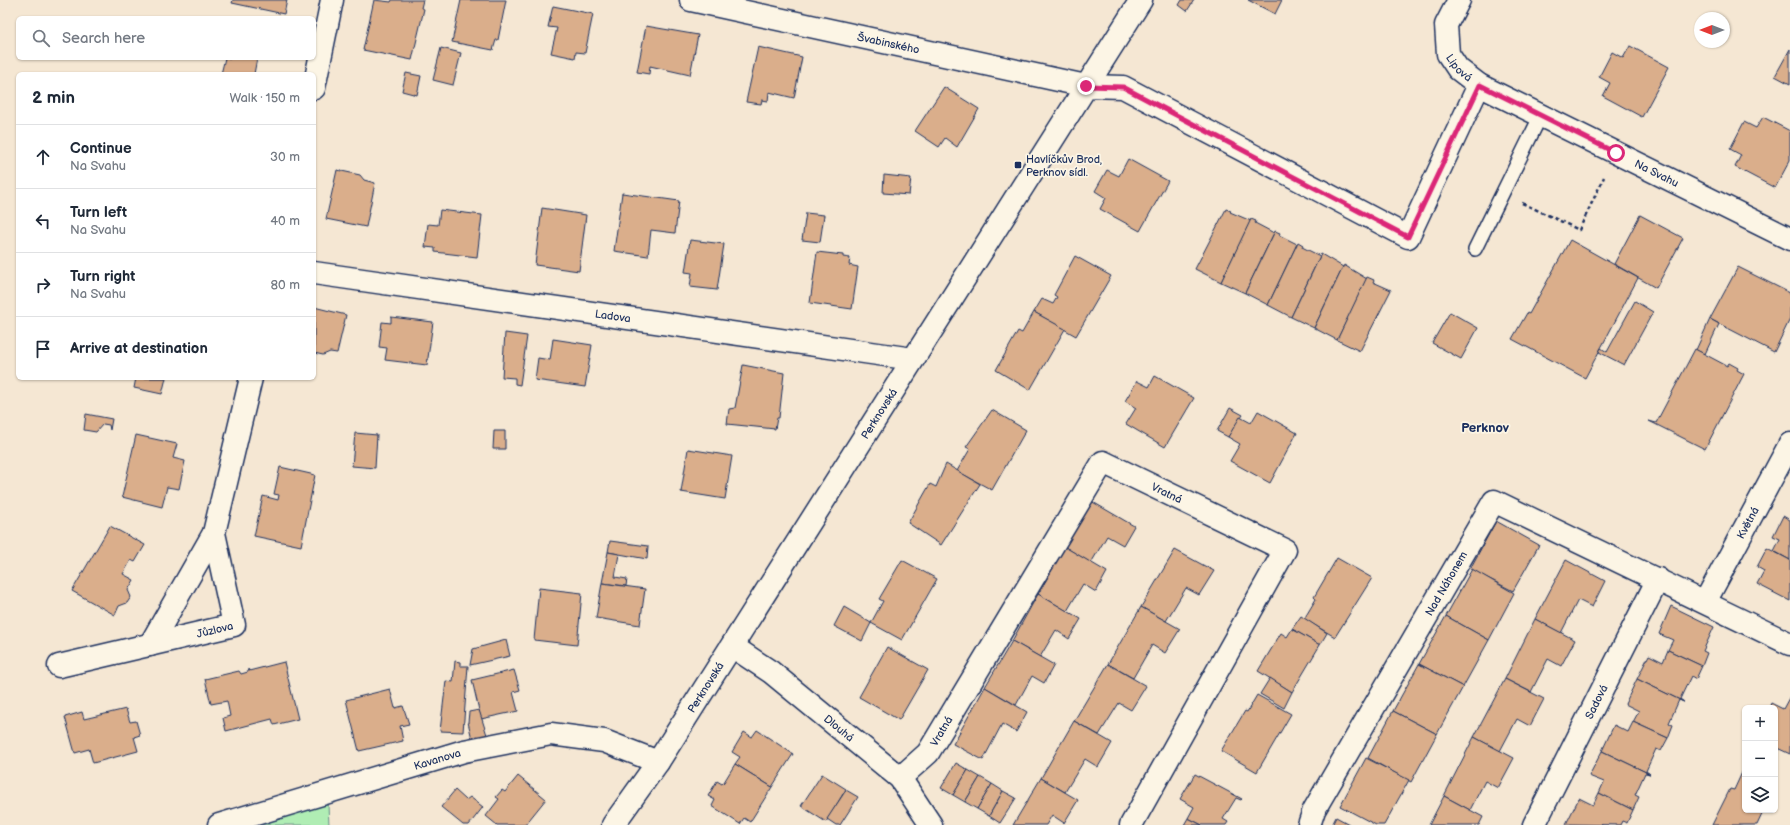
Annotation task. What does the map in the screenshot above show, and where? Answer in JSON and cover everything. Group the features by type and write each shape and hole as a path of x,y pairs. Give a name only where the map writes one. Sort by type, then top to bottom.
{"street":[{"path":"316,78 332,0"},
{"name":"Švabinského","path":"691,0 1086,86"},
{"name":"Perknovská","path":"613,825 658,762 1141,0"},
{"name":"Lipová","path":"1459,0 1446,25 1448,54 1458,69 1480,85"},
{"path":"1086,86 1123,87 1408,237 1480,85"},
{"name":"Na Svahu","path":"1480,85 1790,239"},
{"name":"Ladova","path":"316,273 913,359"},
{"name":"Jůzlova","path":"150,645 214,533 251,380"},
{"name":"Květná","path":"1706,602 1790,444"},
{"name":"Vratná","path":"900,778 928,753 1103,462 1286,550 1131,825"},
{"name":"Nad Náhonem","path":"1309,825 1314,810 1494,501 1658,579"},
{"name":"Jůzlova","path":"59,666 234,625 214,533"},
{"path":"1658,579 1790,644"},
{"name":"Sadová","path":"1534,825 1658,579"},
{"name":"Dlouhá","path":"732,646 771,672 900,778 931,825"},
{"name":"Kavanova","path":"219,825 464,751 551,734 604,741 658,762"}],"lane":[{"path":"1475,248 1541,115"}],"path":[{"path":"1502,193 1579,230 1616,153"}],"green space":[{"path":"295,805 328,805 329,825 222,825"}],"building":[{"path":"233,0 287,0 284,14 232,3"},
{"path":"374,0 391,2 392,0 423,0 421,8 424,9 412,60 363,50"},
{"path":"461,0 506,0 498,40 496,40 493,50 452,42"},
{"path":"1182,0 1194,0 1187,11 1179,5"},
{"path":"1248,0 1282,0 1275,14"},
{"path":"553,6 593,14 585,53 576,52 575,58 551,53 557,28 548,27"},
{"path":"646,26 698,35 690,75 650,66 649,74 637,72"},
{"path":"1630,46 1669,67 1642,117 1603,96 1610,83 1599,77 1612,52 1623,58"},
{"path":"758,47 802,57 794,98 769,92 768,101 762,100 761,104 746,102"},
{"path":"441,48 461,53 453,85 433,80"},
{"path":"1790,49 1790,84 1775,76"},
{"path":"224,60 257,60 254,72 222,72"},
{"path":"406,73 421,76 417,95 402,91"},
{"path":"944,87 979,109 957,147 945,138 939,147 915,131"},
{"path":"1763,117 1790,131 1790,160 1775,188 1735,167 1741,155 1730,149 1744,122 1756,128"},
{"path":"1128,159 1168,181 1140,231 1100,209 1106,198 1095,191 1107,170 1119,176"},
{"path":"337,170 360,175 364,180 375,183 366,227 326,219"},
{"path":"884,175 911,178 909,195 883,193"},
{"path":"622,193 679,201 675,233 651,230 648,256 614,251"},
{"path":"542,208 586,215 579,271 535,265"},
{"path":"1226,209 1251,221 1221,282 1195,269"},
{"path":"440,210 482,215 477,257 435,252 435,248 425,247 428,224 438,225"},
{"path":"806,213 824,215 820,242 802,240"},
{"path":"1640,215 1683,238 1656,288 1614,264"},
{"path":"1251,219 1256,221 1255,223 1274,233 1245,293 1221,282"},
{"path":"1275,231 1280,233 1279,235 1297,244 1268,305 1245,293"},
{"path":"690,240 724,244 717,290 690,287 692,273 685,272"},
{"path":"1570,240 1638,278 1585,378 1512,339 1527,313 1529,314"},
{"path":"1298,242 1303,245 1302,247 1320,256 1291,317 1268,305"},
{"path":"817,252 843,255 843,257 850,258 849,265 858,267 852,309 810,303"},
{"path":"1321,254 1343,267 1314,328 1291,317"},
{"path":"1075,256 1111,276 1076,336 1034,312 1042,299 1053,304 1057,297 1054,295"},
{"path":"1344,265 1367,279 1337,340 1314,328"},
{"path":"1738,267 1790,293 1790,319 1774,352 1710,319"},
{"path":"1367,277 1374,280 1373,282 1391,290 1360,351 1337,340"},
{"path":"1635,301 1653,312 1624,365 1599,352 1601,348 1607,352"},
{"path":"316,308 346,315 337,353 330,352 323,355 316,353"},
{"path":"1034,312 1065,329 1030,390 996,370 1018,331 1022,333"},
{"path":"1450,312 1478,328 1461,359 1432,343"},
{"path":"391,317 433,322 427,365 385,360 387,348 379,347 382,322 391,323"},
{"path":"1710,319 1719,324 1705,354 1696,350"},
{"path":"505,333 527,336 520,385 515,384 515,378 502,377"},
{"path":"553,339 592,345 585,387 535,380 538,358 550,360"},
{"path":"1695,349 1727,366 1729,363 1738,368 1737,370 1744,374 1705,449 1649,421 1656,423"},
{"path":"743,365 784,373 779,418 777,418 775,429 727,424 729,409 735,408"},
{"path":"1155,376 1194,398 1165,447 1126,424 1136,408 1125,401 1137,381 1149,387"},
{"path":"136,380 166,380 162,394 134,388"},
{"path":"1230,408 1243,415 1228,437 1217,431"},
{"path":"992,410 1026,430 992,490 957,471 970,449 966,447"},
{"path":"1258,411 1297,433 1270,483 1230,461 1240,444 1228,437 1240,417 1251,423"},
{"path":"86,414 112,419 110,430 109,425 103,424 96,432 84,430"},
{"path":"494,431 505,431 505,449 493,449"},
{"path":"355,433 377,435 375,468 352,466"},
{"path":"136,435 177,444 173,458 185,461 179,489 167,487 162,507 122,497"},
{"path":"688,449 732,456 725,499 681,492"},
{"path":"946,464 980,484 941,545 908,523 930,484 936,487"},
{"path":"280,467 315,475 301,546 254,536 263,496 278,500 279,495 274,494"},
{"path":"1091,501 1134,526 1123,545 1107,536 1091,563 1065,547"},
{"path":"1783,516 1790,520 1790,560 1774,551 1780,539 1773,536"},
{"path":"1496,521 1539,545 1513,591 1470,569"},
{"path":"110,526 145,545 135,562 131,560 123,574 134,580 128,590 131,597 127,603 119,606 115,615 72,591"},
{"path":"610,541 648,546 647,559 608,552"},
{"path":"1065,547 1107,572 1096,592 1083,584 1067,611 1038,594"},
{"path":"1767,548 1790,560 1790,601 1757,584 1764,571 1757,567"},
{"path":"1175,550 1214,571 1199,595 1186,588 1166,621 1141,607"},
{"path":"608,552 619,554 615,577 627,579 626,586 602,583"},
{"path":"1337,558 1372,578 1335,637 1304,619 1316,599 1314,597"},
{"path":"902,560 937,579 902,640 871,623 883,601 879,599"},
{"path":"1566,560 1605,581 1592,607 1578,600 1561,633 1535,619"},
{"path":"1472,569 1514,593 1489,640 1446,616"},
{"path":"602,583 645,589 640,625 596,618"},
{"path":"539,588 582,593 577,645 534,640"},
{"path":"1038,594 1081,619 1069,639 1056,630 1040,657 1012,641"},
{"path":"1671,606 1714,627 1703,651 1707,653 1702,666 1668,650 1673,640 1659,634"},
{"path":"844,607 871,623 862,641 834,626"},
{"path":"1141,607 1180,629 1165,653 1152,645 1133,678 1108,664"},
{"path":"1301,616 1327,633 1320,645 1292,629"},
{"path":"1446,616 1489,640 1463,687 1419,664"},
{"path":"1535,619 1575,640 1561,666 1548,659 1531,692 1505,679"},
{"path":"1292,629 1320,645 1292,692 1258,671 1281,633 1287,637"},
{"path":"506,640 510,656 470,665 473,649"},
{"path":"1012,641 1054,665 1044,683 1032,676 1016,705 985,687"},
{"path":"887,647 928,670 899,720 859,697"},
{"path":"1668,650 1702,666 1696,679 1691,676 1680,699 1684,702 1637,679 1649,655 1663,662"},
{"path":"455,661 460,662 460,666 468,666 463,732 440,731 446,681 453,682"},
{"path":"284,662 298,719 274,725 272,719 226,731 223,718 230,716 227,701 211,704 205,679 239,671 241,674 248,672 248,669 249,671"},
{"path":"1108,664 1146,686 1131,710 1119,703 1099,735 1074,721"},
{"path":"1419,664 1463,687 1437,734 1393,711"},
{"path":"514,670 520,690 513,692 518,711 481,719 472,680"},
{"path":"1270,678 1292,692 1284,708 1260,694"},
{"path":"1505,679 1544,699 1530,726 1517,719 1500,751 1474,737"},
{"path":"1637,679 1684,702 1679,700 1669,723 1673,725 1668,738 1633,722 1639,711 1625,704"},
{"path":"985,687 1027,712 1016,732 1002,724 983,760 953,744"},
{"path":"390,689 395,708 403,706 409,724 400,726 403,741 359,751 346,700"},
{"path":"1257,695 1291,714 1257,772 1221,751 1245,711 1247,712"},
{"path":"1790,696 1790,754 1778,748 1778,706 1783,709"},
{"path":"126,709 130,722 136,721 140,735 134,737 138,751 93,763 89,749 75,753 65,717 82,712 84,719"},
{"path":"479,710 487,735 472,739 468,722 469,712"},
{"path":"1393,711 1437,734 1411,782 1368,758"},
{"path":"1074,721 1112,743 1098,767 1085,759 1065,792 1041,778"},
{"path":"1633,722 1668,738 1661,751 1656,749 1646,771 1650,774 1602,751 1614,725 1628,732"},
{"path":"757,730 793,754 772,787 735,764 740,757 732,752 744,732 752,737"},
{"path":"1474,737 1514,758 1498,788 1485,781 1470,810 1444,796"},
{"path":"1602,751 1650,774 1645,773 1635,795 1639,797 1633,810 1599,793 1604,782 1589,776"},
{"path":"1366,758 1409,780 1384,825 1376,825 1340,806"},
{"path":"956,763 968,770 953,795 941,788"},
{"path":"735,764 772,787 750,822 744,818 740,824 712,806 715,800 708,796 717,781 722,784 724,782"},
{"path":"968,770 980,777 965,802 953,795"},
{"path":"1742,773 1742,813 1763,813 1757,825 1712,825 1730,789 1734,790"},
{"path":"822,774 846,789 826,822 801,806"},
{"path":"1195,774 1242,799 1236,798 1223,819 1228,822 1226,825 1202,825 1188,818 1194,807 1180,799"},
{"path":"518,776 546,799 525,825 497,825 486,816 499,799 496,797 502,790 505,792"},
{"path":"980,777 992,784 977,809 965,802"},
{"path":"1041,778 1078,800 1064,823 1052,815 1046,825 1013,825"},
{"path":"992,784 1003,791 989,816 977,809"},
{"path":"455,790 466,800 470,797 483,807 469,825 463,825 441,807"},
{"path":"846,790 858,797 840,825 836,825 827,819"},
{"path":"1003,791 1016,798 1000,823 989,816"},
{"path":"1599,793 1633,810 1627,823 1622,821 1620,825 1566,824 1579,798 1593,805"},
{"path":"1444,796 1483,817 1479,825 1429,825"},
{"path":"1336,817 1349,824 1332,825"},
{"path":"1188,818 1202,825 1184,825"}],"place":[{"name":"Havlíčkův Brod, Perknov sídl.","path":"1018,165"}],"district":[{"name":"Perknov","path":"1485,428"}],"route":[{"path":"1086,86 1123,87 1408,237 1480,85 1616,153"}]}
